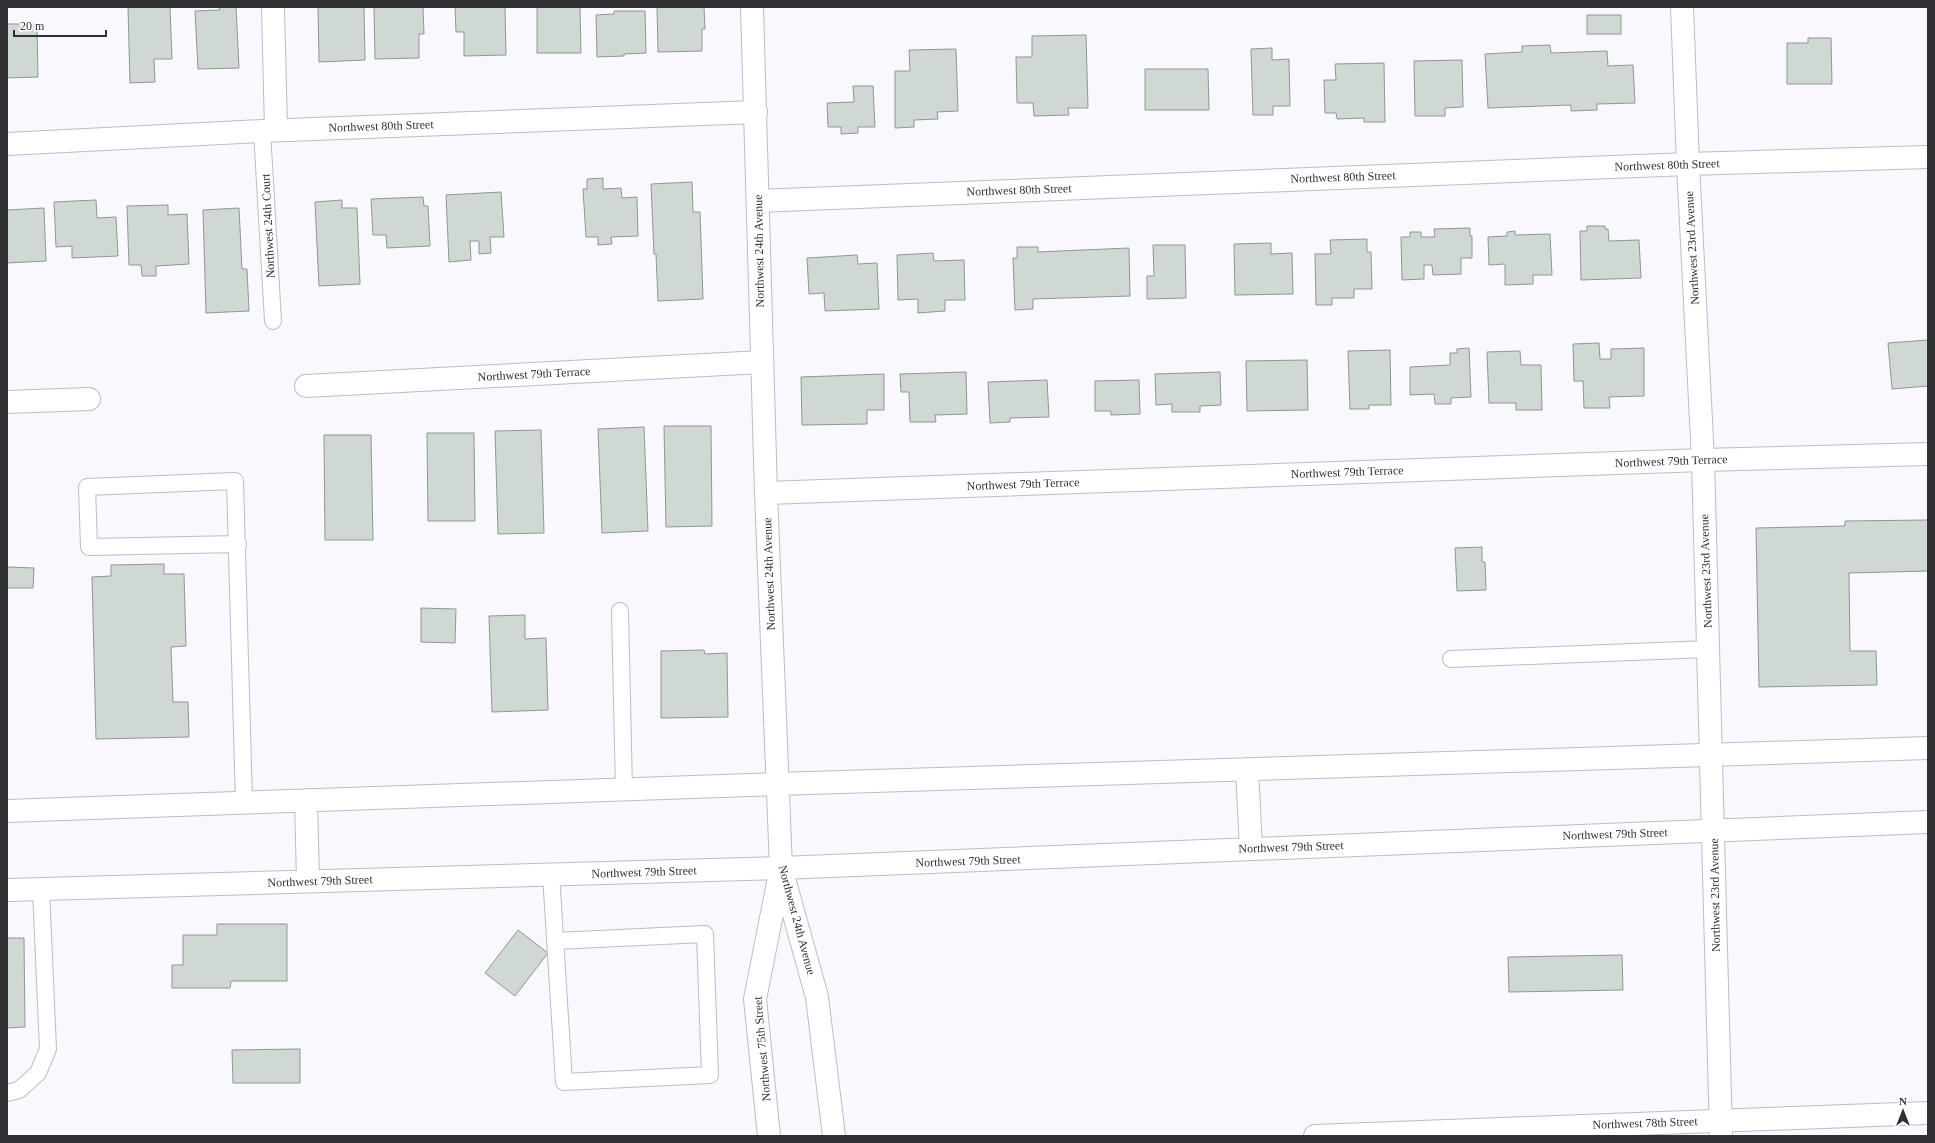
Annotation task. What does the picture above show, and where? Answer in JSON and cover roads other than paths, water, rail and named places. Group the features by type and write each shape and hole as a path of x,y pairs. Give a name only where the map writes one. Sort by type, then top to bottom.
{"street":[{"name":"Northwest 24th Court","path":"269,130 273,7"},
{"name":"Northwest 24th Avenue","path":"752,7 766,493 781,868 817,997 834,1136"},
{"name":"Northwest 23rd Avenue","path":"1682,7 1688,164 1703,460 1721,1128"},
{"name":"Northwest 80th Street","path":"7,144 269,130 756,112"},
{"name":"Northwest 80th Street","path":"758,201 1688,164 1928,156"},
{"name":"Northwest 79th Terrace","path":"306,386 762,362"},
{"path":"7,402 90,399"},
{"name":"Northwest 79th Terrace","path":"766,493 1703,460 1928,454"},
{"path":"7,811 777,784 1928,748"},
{"path":"1247,769 1251,849"},
{"path":"306,800 308,881"},
{"name":"Northwest 79th Street","path":"7,890 781,868 1928,822"},
{"name":"Northwest 75th Street","path":"769,1136 755,999 781,868"},
{"name":"Northwest 78th Street","path":"1315,1136 1721,1128 1928,1113"}],"lane":[{"name":"Northwest 24th Court","path":"269,130 273,321"},
{"path":"238,544 90,547 87,487 235,481 238,544 244,802"},
{"path":"620,611 624,790"},
{"path":"1451,659 1708,649"},
{"path":"551,874 555,941 564,1082 710,1075 705,934 555,941"},
{"path":"7,1093 19,1090 38,1073 48,1049 41,889"}]}
